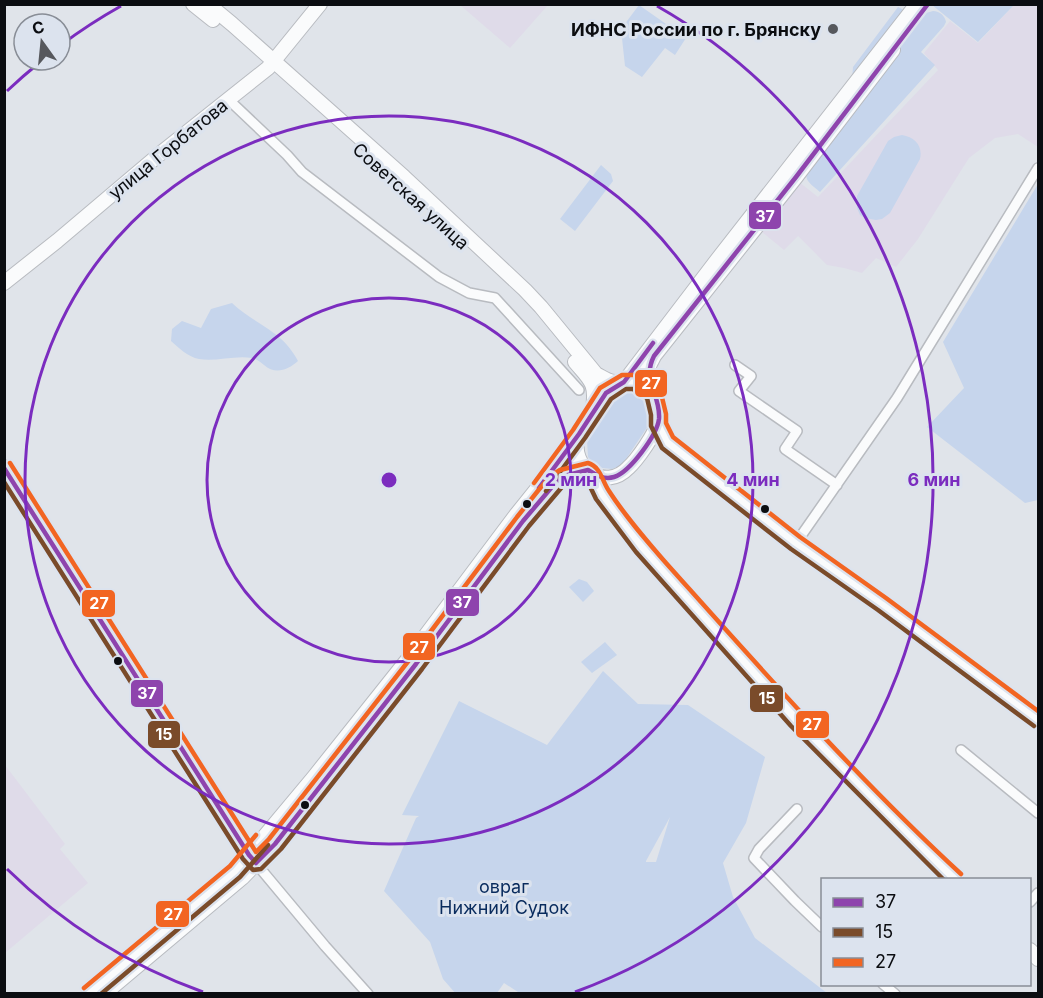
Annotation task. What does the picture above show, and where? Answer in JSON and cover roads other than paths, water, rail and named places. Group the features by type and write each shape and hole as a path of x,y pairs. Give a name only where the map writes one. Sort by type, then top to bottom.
{"main road":[{"name":"Советская улица","path":"193,4 271,64 437,207 525,290 596,374 607,380 624,382"},
{"name":"Советская улица","path":"208,4 232,24 271,64 519,296 558,339 593,385 596,394 593,413"},
{"name":"улица Горбатова","path":"4,283 271,64 320,4"},
{"path":"104,993 242,878 253,859 314,777 540,487 606,393 624,382 717,260 921,5"},
{"path":"921,5 796,177 654,356 649,367 657,404 658,424 667,442 796,543 1038,720"},
{"path":"624,382 635,382 654,394"},
{"path":"89,993 235,871 275,844 416,664 523,521 557,481 564,476 590,472 609,477 624,472 648,443 658,424"},
{"path":"579,434 576,448 581,464 590,472 602,495 633,537 797,722 955,878"},
{"path":"4,467 253,859"}],"street":[{"path":"229,100 302,172 439,277 469,292 495,298 579,390"},
{"path":"796,543 897,398 1038,168"},
{"path":"735,365 751,376 739,391 797,431 785,449 837,485"},
{"path":"961,750 1038,813"},
{"path":"797,809 759,849 754,858 821,926"},
{"path":"253,859 325,946 368,993"}],"place":[{"name":"ИФНС России по г. Брянску","path":"833,29"}],"park label":[{"name":"овраг Нижний Судок","path":"504,896"}]}
